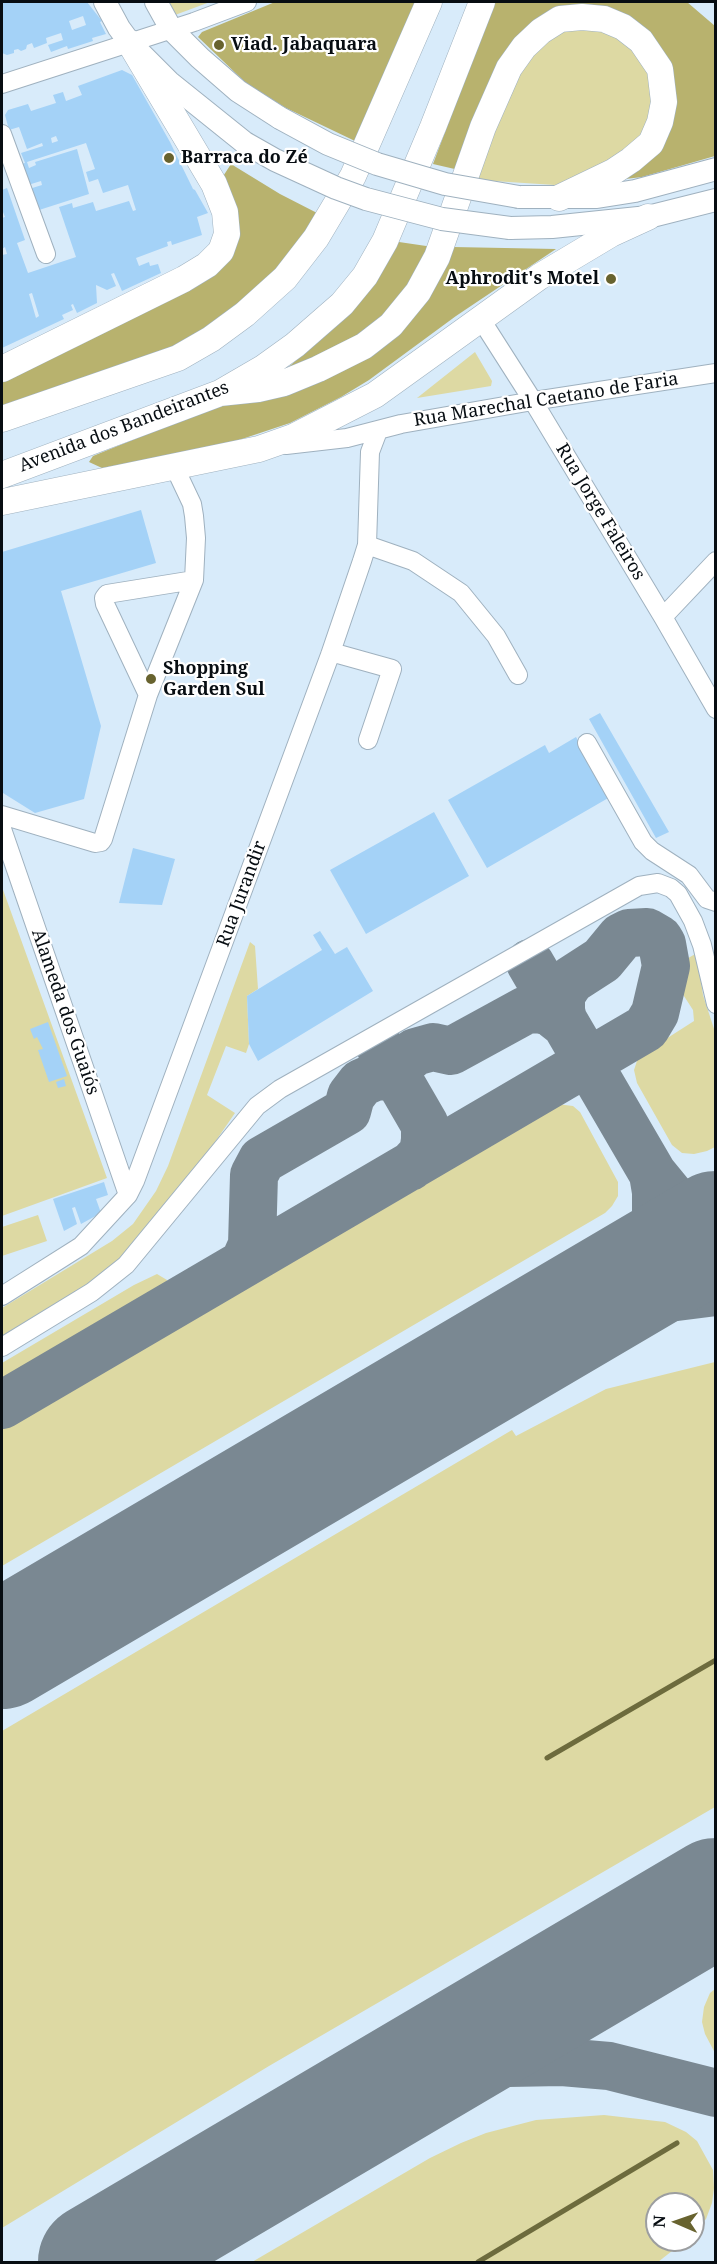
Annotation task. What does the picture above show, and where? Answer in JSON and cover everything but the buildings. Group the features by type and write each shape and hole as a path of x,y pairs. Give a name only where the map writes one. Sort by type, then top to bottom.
{"highway":[{"path":"2,419 178,358 211,339 245,314 285,278 316,238 353,176 429,2"},
{"name":"Avenida dos Bandeirantes","path":"2,475 220,393 295,345 342,304 365,276 385,241 482,2"},
{"path":"220,393 258,389 284,383 364,346 391,325 418,292 437,256 483,127 509,68 524,47 541,31 560,19 582,17 604,19 623,27 641,41 660,69 664,102 660,122 651,142 631,160 613,172 559,198"},
{"path":"2,369 184,279 207,265 221,251 227,234 225,212 214,184 130,43"},
{"path":"2,502 259,449 293,437 375,395 539,277 611,234 648,217"}],"main road":[{"path":"105,2 130,43 169,82 245,143 286,165 366,199 442,219 510,228 552,227 648,217 704,207 716,200"},
{"path":"156,2 171,29 238,91 280,118 328,144 377,164 445,184 519,197 559,198 597,197 634,191 716,169"}],"street":[{"path":"2,84 247,2"},
{"path":"2,134 46,254"},
{"name":"Rua Jorge Faleiros","path":"480,318 533,401 716,709"},
{"name":"Rua Marechal Caetano de Faria","path":"259,449 347,438 401,424 533,401 716,374"},
{"name":"Rua Jurandir","path":"2,1296 81,1246 128,1195 143,1163 331,652 367,545 370,452 378,431"},
{"path":"2,815 95,843 101,842 148,695 194,580 196,538 192,504 174,466"},
{"path":"367,545 413,561 462,593 496,636 518,675"},
{"path":"663,617 716,561"},
{"path":"148,695 105,604 105,596 194,580"},
{"path":"331,652 392,669 368,740"},
{"path":"587,742 643,842 652,851 689,875 707,899 716,902"},
{"name":"Alameda dos Guaiós","path":"2,829 128,1195"},
{"path":"2,1347 92,1292 126,1265 257,1106 280,1089 639,885 658,883 671,888 678,894 709,945 716,1004"}],"shaded area":[{"path":"167,2 210,2 175,15"},
{"path":"275,2 415,2 355,141 286,108 247,84 198,37 202,32"},
{"path":"494,2 687,2 715,26 715,156 642,177 617,180 658,148 648,34 557,10 459,170 433,164"},
{"path":"602,29 618,36 633,48 650,73 653,102 642,136 625,152 569,182 555,185 478,180 483,160 518,73 548,39 564,30"},
{"path":"231,164 280,194 319,214 277,270 238,305 205,329 173,347 2,408 2,377 212,273 220,181"},
{"path":"399,242 433,247 410,287 384,318 359,338 281,374 347,314 372,283"},
{"path":"453,247 556,249 456,316 369,380 290,423 236,441 170,456 102,468 89,462 93,456 221,404 323,379"},
{"path":"475,352 492,381 491,386 417,398"},
{"path":"2,887 107,1178 2,1216"},
{"path":"250,942 255,946 258,989 247,996 249,1044 246,1053 226,1046 207,1095 235,1113 177,1197 123,1256 89,1285 2,1337 2,1308 112,1241 133,1224 156,1191 168,1166"},
{"path":"697,953 703,995 715,1032 715,1147 694,1154 682,1153 672,1145 637,1083 634,1070 638,1058 644,1053 694,1021 693,1010 682,993 681,984 683,961"},
{"path":"557,1104 573,1106 580,1112 618,1182 618,1196 605,1213 2,1566 2,1424 547,1106"},
{"path":"38,1215 47,1241 2,1256 2,1227"},
{"path":"157,1274 167,1280 166,1292 162,1296 2,1391 2,1363 134,1285"},
{"path":"715,1362 715,1807 269,2066 2,2228 2,1731 512,1430 516,1436 606,1389"},
{"path":"715,1989 715,2053 705,2034 702,2022 704,2007 710,1993"},
{"path":"604,2115 665,2122 686,2132 697,2141 713,2170 712,2203 706,2219 705,2192 645,2192 645,2252 671,2252 658,2262 252,2262 430,2158 486,2133 536,2120"}],"waterway":[{"path":"547,1758 716,1660"},
{"path":"478,2262 677,2143"}],"taxiway":[{"path":"2,1405 646,1028 655,1013 666,966 659,939 647,932 629,933 621,937 602,960 571,980 561,995 564,1023"},
{"path":"530,963 653,1174"},
{"path":"244,1263 252,1245 254,1175 262,1160 347,1111 351,1096 361,1083 377,1076 397,1077 404,1061 415,1052 433,1047 451,1051 526,1010 538,1009 550,1012 564,1023"},
{"path":"381,1049 425,1125 423,1153 410,1167"},
{"path":"614,1290 648,1251 656,1231 656,1192 653,1174 685,1213 711,1233"},
{"path":"671,1256 716,1264"},
{"path":"456,1383 579,1320 653,1300 716,1292"},
{"path":"413,2076 508,2063 562,2062 609,2066 716,2093"}],"runway":[{"path":"2,1650 716,1230"},
{"path":"97,2262 716,1897"}],"place":[{"name":"Viad. Jabaquara","path":"219,45"},
{"name":"Barraca do Zé","path":"169,158"},
{"name":"Aphrodit's Motel","path":"611,279"},
{"name":"Shopping Garden Sul","path":"151,679"}]}
